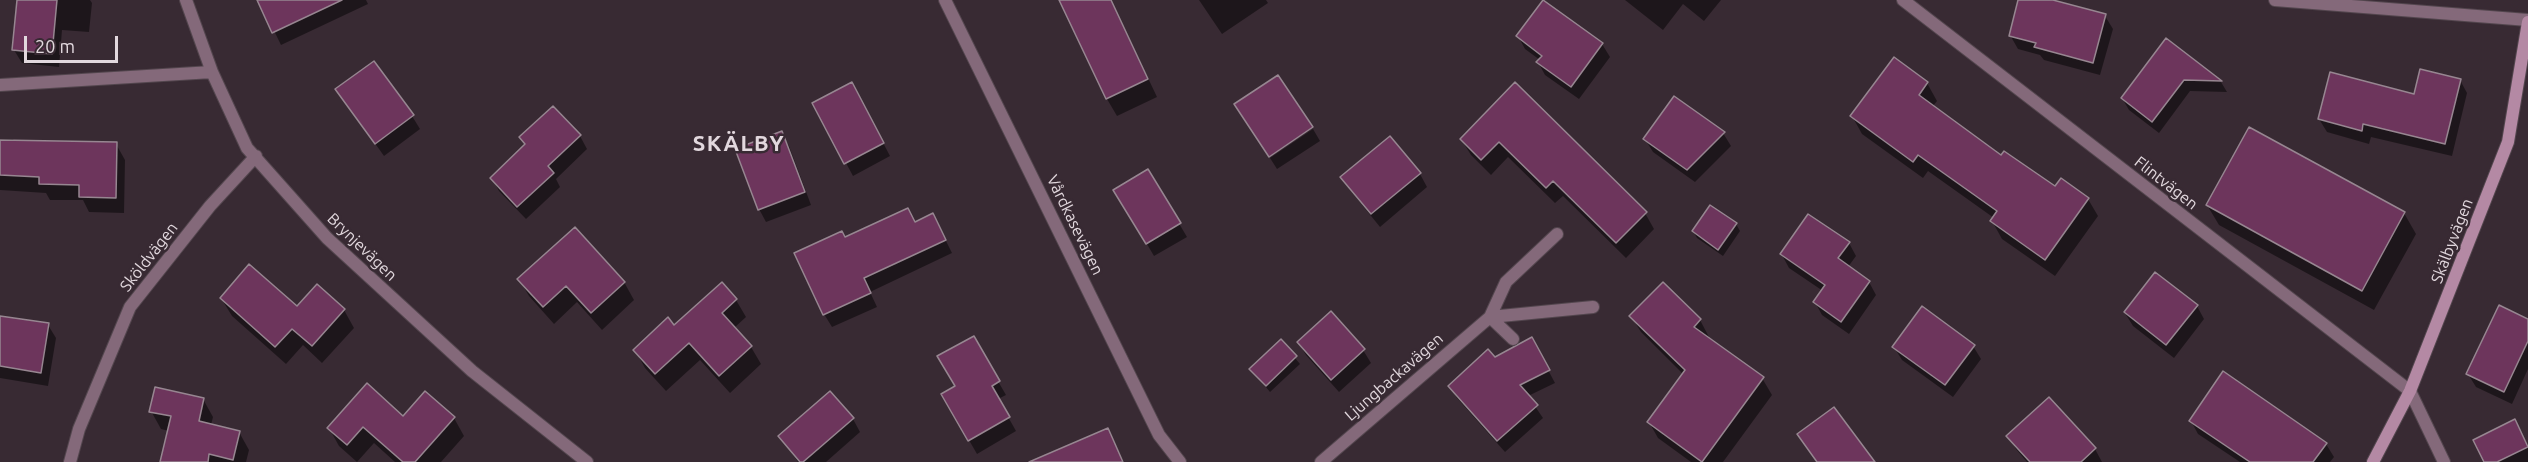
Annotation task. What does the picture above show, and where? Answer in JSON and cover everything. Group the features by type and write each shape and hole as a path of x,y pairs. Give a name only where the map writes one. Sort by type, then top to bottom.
{"street":[{"name":"Brynjevägen","path":"186,0 212,72 247,148 344,254 472,371 587,462"},
{"name":"Vårdkasevägen","path":"945,0 1159,435 1180,462"},
{"name":"Flintvägen","path":"1903,0 2410,391"},
{"path":"2275,0 2528,21"},
{"name":"Skälbyvägen","path":"2373,462 2410,391 2508,142 2528,21"},
{"path":"0,85 212,72"},
{"name":"Sköldvägen","path":"70,462 79,429 130,307 210,206 256,156"},
{"path":"1490,317 1506,282 1557,234"},
{"path":"1490,317 1593,307"},
{"path":"1490,317 1513,339"},
{"name":"Ljungbackavägen","path":"1321,462 1490,317"},
{"path":"2410,391 2444,462"}],"building":[{"path":"17,0 57,0 52,54 12,50"},
{"path":"257,0 342,0 272,33"},
{"path":"1059,0 1111,0 1148,79 1106,99"},
{"path":"1543,0 1603,43 1571,87 1536,62 1542,56 1516,36"},
{"path":"2018,0 2053,0 2106,14 2093,63 2034,47 2036,43 2009,36"},
{"path":"2166,38 2222,81 2184,80 2152,122 2121,98"},
{"path":"1894,57 1928,82 1919,95 2001,155 2004,151 2055,186 2061,178 2089,198 2045,260 1990,221 1997,211 1918,155 1913,162 1850,116"},
{"path":"374,61 414,115 375,144 335,89"},
{"path":"2420,69 2461,79 2445,144 2363,124 2362,131 2318,119 2330,72 2414,94"},
{"path":"1278,75 1313,127 1269,157 1234,104"},
{"path":"852,82 884,143 844,164 812,103"},
{"path":"1515,82 1647,212 1616,243 1553,181 1546,188 1499,142 1481,160 1460,139"},
{"path":"1674,96 1725,132 1687,170 1643,139"},
{"path":"553,106 581,135 548,166 554,173 517,207 490,178 525,144 519,137"},
{"path":"2249,127 2405,212 2362,291 2206,205"},
{"path":"782,131 805,192 758,210 735,149"},
{"path":"1390,136 1421,173 1371,214 1340,177"},
{"path":"0,140 117,142 116,198 79,197 79,185 39,184 39,177 0,175"},
{"path":"1148,169 1181,223 1146,244 1113,190"},
{"path":"1710,205 1737,223 1718,250 1692,231"},
{"path":"908,208 915,222 933,213 946,240 864,278 871,293 823,315 794,253 842,231 845,237"},
{"path":"1808,214 1850,242 1838,258 1870,281 1841,322 1813,302 1825,285 1780,254"},
{"path":"575,227 625,282 591,313 566,286 543,307 517,279"},
{"path":"249,264 297,306 317,284 345,309 312,346 292,329 275,347 220,298"},
{"path":"2155,272 2198,305 2166,345 2124,312"},
{"path":"722,282 737,299 722,313 752,346 719,376 689,343 655,374 633,350 668,317 674,325"},
{"path":"1663,282 1701,319 1694,327 1764,377 1702,462 1647,422 1685,370 1629,316"},
{"path":"2499,305 2528,319 2528,341 2504,392 2466,374"},
{"path":"1922,306 1975,345 1945,385 1892,347"},
{"path":"1331,311 1365,349 1331,380 1297,342"},
{"path":"0,316 49,323 41,373 0,366"},
{"path":"974,336 1000,381 992,386 1010,417 968,441 941,394 955,386 937,356"},
{"path":"1532,337 1550,370 1520,385 1538,405 1497,441 1448,386 1488,349 1495,357"},
{"path":"1281,339 1297,356 1266,386 1249,369"},
{"path":"2223,371 2327,443 2313,462 2250,462 2189,421"},
{"path":"367,383 403,416 425,391 455,417 415,462 403,462 363,427 347,445 327,428"},
{"path":"155,387 204,398 199,421 240,431 233,460 209,454 208,462 160,462 171,416 149,412"},
{"path":"830,391 854,418 803,462 800,462 778,436"},
{"path":"2049,397 2096,448 2081,462 2030,462 2006,436"},
{"path":"1834,407 1875,462 1817,462 1797,434"},
{"path":"2515,419 2528,447 2497,462 2484,462 2473,440"},
{"path":"1108,428 1123,462 1029,462"}],"district":[{"name":"SKÄLBY","path":"739,144"}]}
